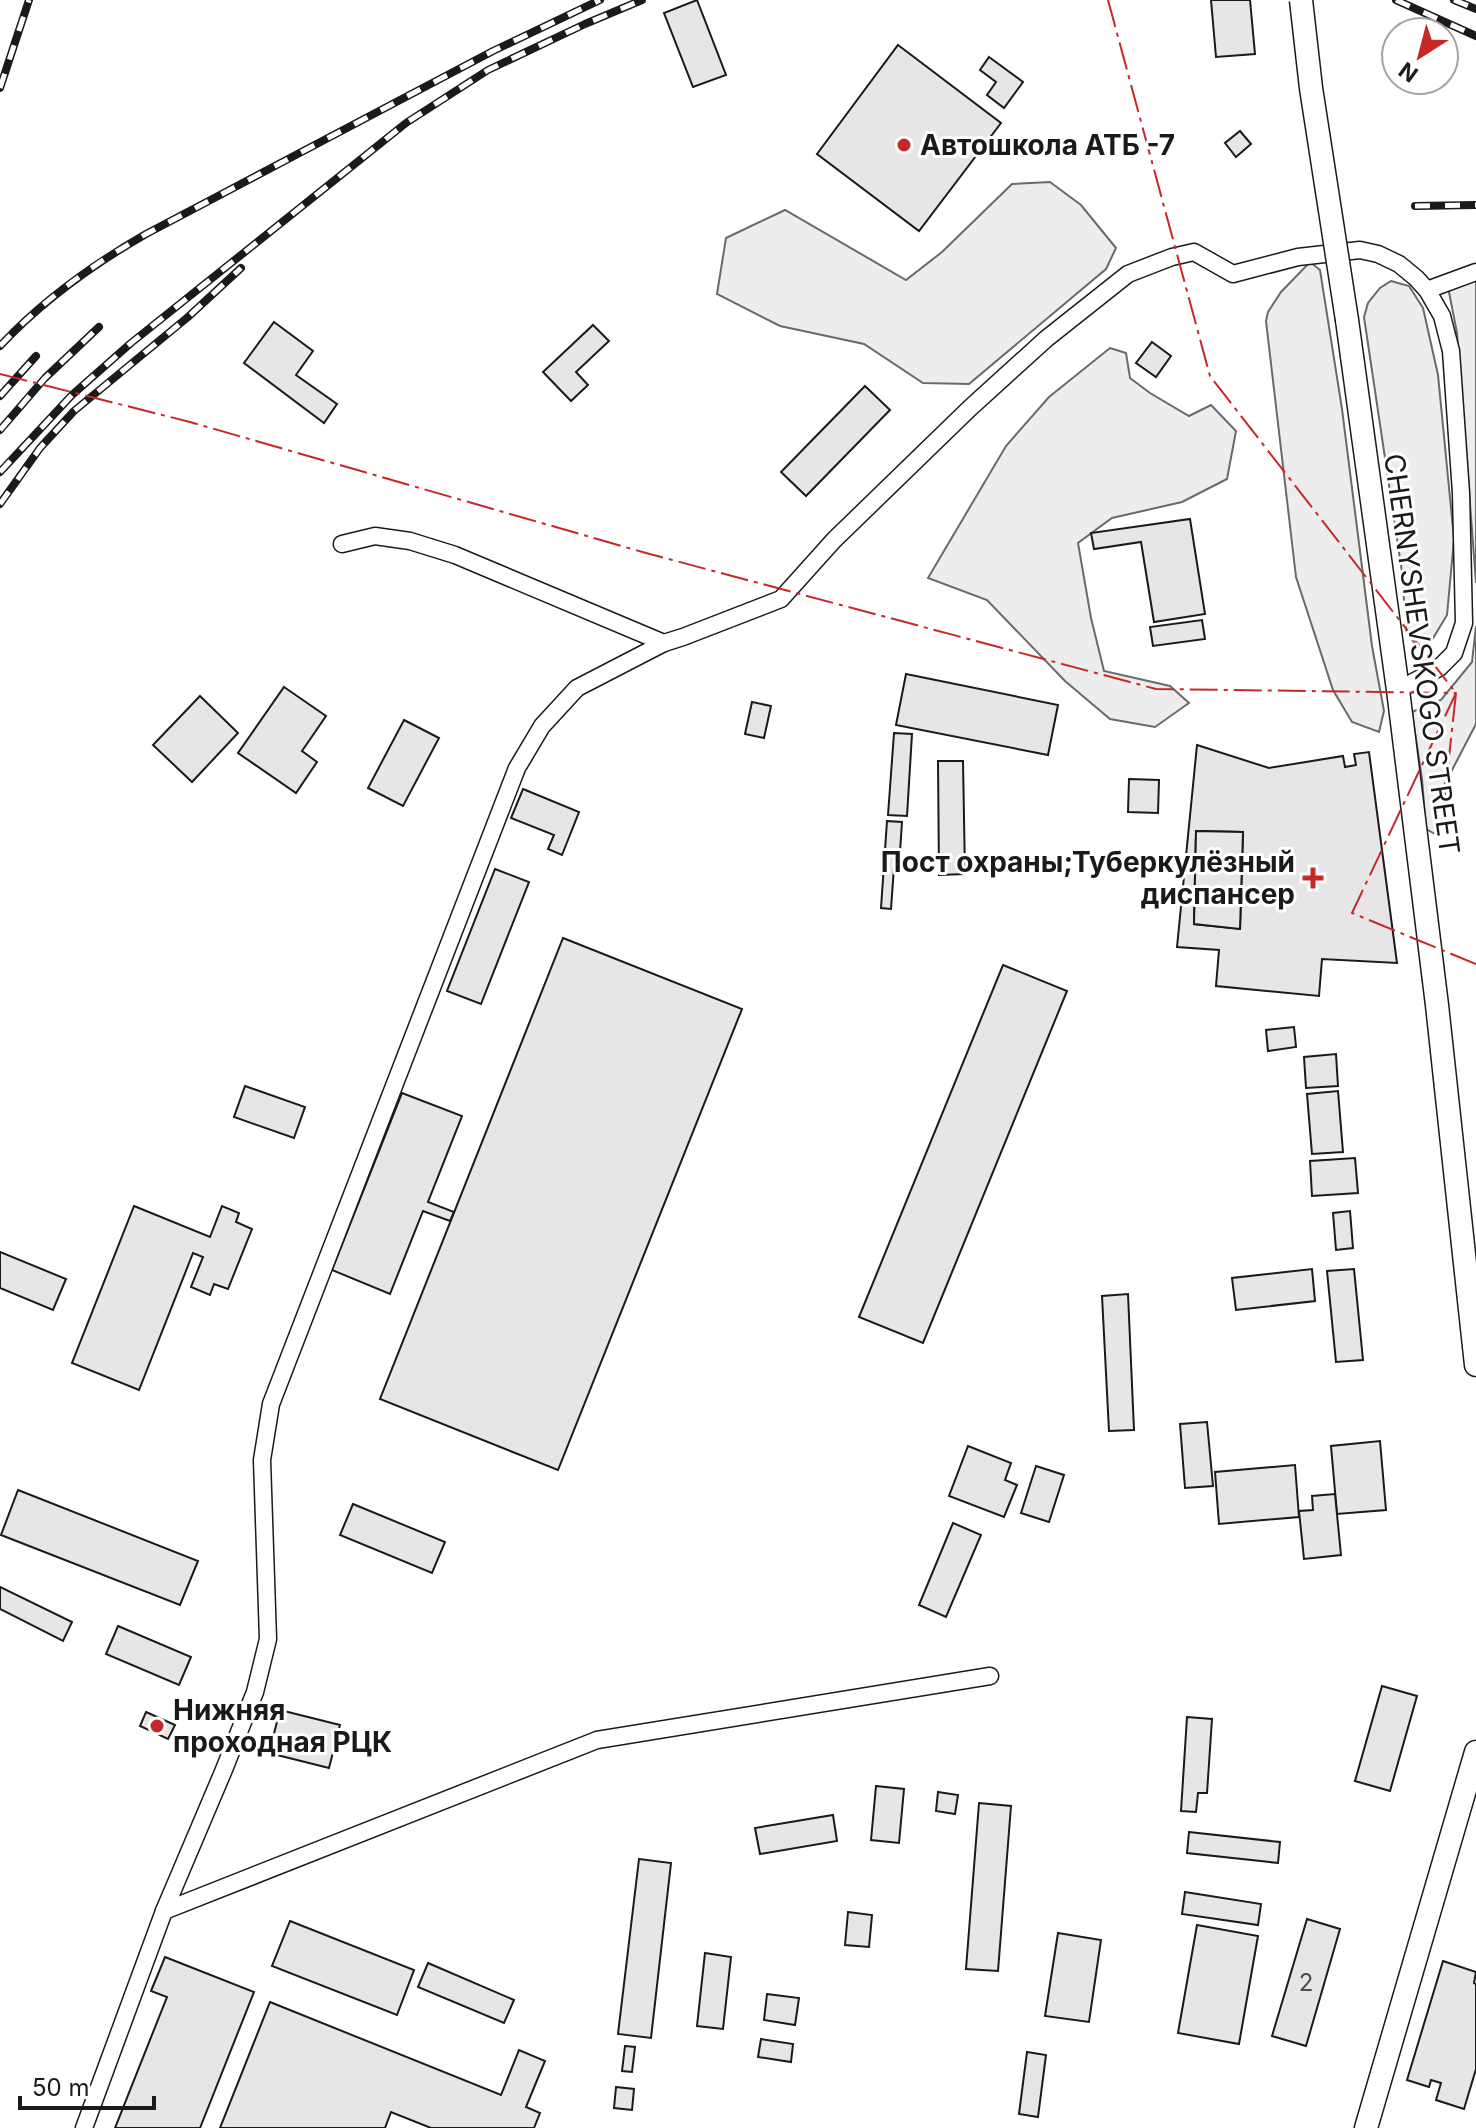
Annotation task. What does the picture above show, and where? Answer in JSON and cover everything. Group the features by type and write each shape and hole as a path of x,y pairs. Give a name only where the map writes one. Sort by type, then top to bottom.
{"main road":[{"name":"CHERNYSHEVSKOGO STREET","path":"1301,0 1398,690 1437,1005 1476,1365"},
{"path":"1366,2128 1476,1752"}],"street":[{"path":"84,2128 164,1911 255,1692 268,1639 262,1460 271,1404 481,858 517,768 542,726 577,688 664,643 781,599 834,540 1046,339 1128,274 1194,252 1233,274 1281,260 1360,250 1378,254 1399,264 1416,278 1442,316 1451,351 1461,493 1464,623 1454,653 1439,668 1398,690"},
{"path":"1427,290 1476,272"},
{"path":"342,544 375,536 410,541 455,555 664,643"},
{"path":"164,1911 597,1740 990,1676"}],"shaded area":[{"path":"1050,182 1081,205 1116,248 1106,269 969,384 923,383 864,344 780,326 717,294 726,238 785,210 906,280 942,252 1012,184"},
{"path":"1310,262 1320,270 1342,409 1372,646 1384,711 1379,732 1352,722 1333,690 1296,577 1266,321 1281,292"},
{"path":"1476,279 1476,583 1457,333 1448,287"},
{"path":"1391,281 1409,286 1423,308 1438,375 1454,539 1447,615 1432,640 1422,647 1415,644 1406,630 1402,572 1364,317 1368,303 1380,288"},
{"path":"1110,348 1126,353 1130,378 1150,393 1189,416 1211,405 1236,431 1227,479 1182,502 1112,518 1078,543 1104,671 1170,686 1189,703 1155,727 1110,719 1065,681 987,600 928,578 1006,446 1049,397"},
{"path":"1476,626 1476,724 1439,795 1435,834 1426,829 1412,712 1441,700 1472,662"}],"building":[{"path":"697,0 726,75 693,87 664,13"},
{"path":"1211,0 1250,0 1255,54 1216,57"},
{"name":"Автошкола АТБ -7","path":"898,45 1001,123 919,231 817,154"},
{"path":"989,57 1023,82 1004,108 987,95 996,82 980,70"},
{"path":"1240,131 1251,144 1236,157 1225,143"},
{"path":"274,322 313,351 296,375 337,404 324,423 244,363"},
{"path":"593,325 609,341 576,372 588,385 571,401 543,372"},
{"path":"1152,342 1171,356 1156,377 1136,363"},
{"path":"865,386 890,410 806,496 781,472"},
{"path":"1190,519 1205,614 1154,622 1141,542 1094,549 1091,533"},
{"path":"1202,620 1205,639 1153,646 1150,627"},
{"path":"906,674 1058,705 1048,755 896,725"},
{"path":"284,687 326,716 302,751 317,762 296,793 238,753"},
{"path":"200,696 238,733 192,782 153,745"},
{"path":"752,702 771,706 764,738 745,734"},
{"path":"404,720 439,738 403,806 368,788"},
{"path":"894,733 912,734 907,816 888,815"},
{"name":"Пост охраны;Туберкулёзный диспансер","path":"1197,745 1269,768 1343,756 1345,767 1356,765 1354,754 1369,752 1397,963 1322,959 1319,996 1216,986 1219,950 1177,947","holes":["1196,831 1243,832 1240,929 1194,924"]},
{"path":"938,761 963,761 965,874 939,875"},
{"path":"1129,779 1159,780 1158,813 1128,812"},
{"path":"523,789 579,812 562,855 548,849 554,835 511,818"},
{"path":"887,821 902,822 899,867 894,867 891,909 881,908"},
{"path":"1196,831 1243,832 1240,929 1194,924"},
{"path":"495,869 529,882 481,1004 447,991"},
{"path":"563,938 742,1009 558,1470 380,1399"},
{"path":"1003,965 1067,991 923,1343 859,1317"},
{"path":"1294,1027 1296,1047 1268,1051 1266,1030"},
{"path":"1336,1054 1338,1086 1306,1088 1304,1057"},
{"path":"245,1086 305,1107 294,1138 234,1117"},
{"path":"1338,1091 1343,1152 1312,1154 1307,1094"},
{"path":"402,1093 462,1116 428,1202 454,1212 450,1221 423,1211 390,1294 332,1270"},
{"path":"1355,1158 1358,1193 1312,1196 1310,1161"},
{"path":"134,1206 210,1237 222,1206 239,1213 236,1222 252,1229 228,1289 214,1284 210,1295 191,1287 203,1257 193,1253 139,1390 72,1363"},
{"path":"1350,1211 1353,1248 1336,1250 1333,1213"},
{"path":"0,1252 66,1279 53,1310 0,1288"},
{"path":"1312,1269 1315,1301 1236,1310 1232,1278"},
{"path":"1354,1269 1363,1360 1336,1362 1327,1271"},
{"path":"1128,1294 1134,1430 1109,1431 1102,1296"},
{"path":"1207,1422 1213,1486 1185,1488 1180,1424"},
{"path":"1380,1441 1386,1510 1337,1514 1331,1446"},
{"path":"968,1446 1011,1463 1005,1480 1017,1485 1004,1517 949,1496"},
{"path":"1295,1465 1299,1517 1219,1524 1215,1472"},
{"path":"1036,1466 1064,1475 1049,1522 1021,1513"},
{"path":"18,1490 198,1561 180,1605 1,1535"},
{"path":"1335,1494 1341,1555 1304,1559 1299,1511 1313,1510 1312,1496"},
{"path":"353,1504 445,1542 432,1573 340,1535"},
{"path":"953,1523 981,1535 946,1617 919,1605"},
{"path":"0,1587 72,1622 63,1641 0,1609"},
{"path":"118,1626 191,1657 179,1685 106,1654"},
{"path":"1382,1686 1417,1696 1390,1791 1355,1781"},
{"path":"280,1710 340,1725 329,1768 269,1753"},
{"name":"Нижняя проходная РЦК","path":"146,1712 175,1725 168,1739 140,1726"},
{"path":"1187,1717 1212,1719 1207,1793 1198,1793 1196,1812 1181,1811"},
{"path":"876,1786 904,1789 899,1843 871,1840"},
{"path":"938,1792 958,1795 955,1814 936,1811"},
{"path":"979,1803 1011,1806 998,1971 966,1969"},
{"path":"833,1815 837,1841 760,1854 755,1828"},
{"path":"1189,1832 1280,1842 1278,1863 1187,1853"},
{"path":"639,1859 671,1863 651,2038 618,2034"},
{"path":"1185,1892 1261,1904 1258,1925 1182,1914"},
{"path":"848,1912 872,1915 869,1947 845,1945"},
{"path":"1307,1919 1340,1929 1306,2046 1272,2036"},
{"path":"290,1921 414,1970 397,2015 272,1966"},
{"path":"1197,1925 1258,1936 1239,2044 1178,2033"},
{"path":"1058,1933 1101,1940 1089,2022 1045,2016"},
{"path":"705,1953 731,1957 723,2029 697,2026"},
{"path":"165,1957 254,1992 200,2128 115,2128 167,1997 151,1991"},
{"path":"1443,1961 1476,1972 1476,2069 1464,2109 1436,2100 1441,2083 1431,2080 1429,2087 1407,2080"},
{"path":"428,1963 514,2000 504,2023 418,1987"},
{"path":"767,1994 799,1998 795,2025 764,2020"},
{"path":"270,2002 501,2095 519,2050 545,2061 526,2107 540,2113 534,2128 431,2128 391,2112 385,2128 220,2128"},
{"path":"761,2039 793,2044 791,2062 758,2057"},
{"path":"625,2046 635,2047 632,2072 622,2071"},
{"path":"1027,2052 1046,2055 1038,2117 1019,2114"},
{"path":"616,2087 634,2089 632,2110 614,2108"}],"railway":[{"path":"0,88 29,0"},
{"path":"0,346 33,313 69,284 146,234 493,51 600,0"},
{"path":"0,472 72,395 131,343 406,123 488,70 642,0"},
{"path":"1396,0 1476,36"},
{"path":"1454,0 1476,9"},
{"path":"1415,206 1476,205"},
{"path":"0,504 40,448 74,411 188,317 241,268"},
{"path":"0,430 45,378 99,327"},
{"path":"0,396 36,356"}],"power":[{"path":"1108,0 1210,376 1456,693 1442,821"},
{"path":"0,374 190,422 646,553 1156,689 1456,693 1352,913 1476,964"}],"place":[{"name":"Автошкола АТБ -7","path":"904,145"},
{"name":"Пост охраны;Туберкулёзный диспансер","path":"1313,878"},
{"name":"Нижняя проходная РЦК","path":"157,1726"}]}
